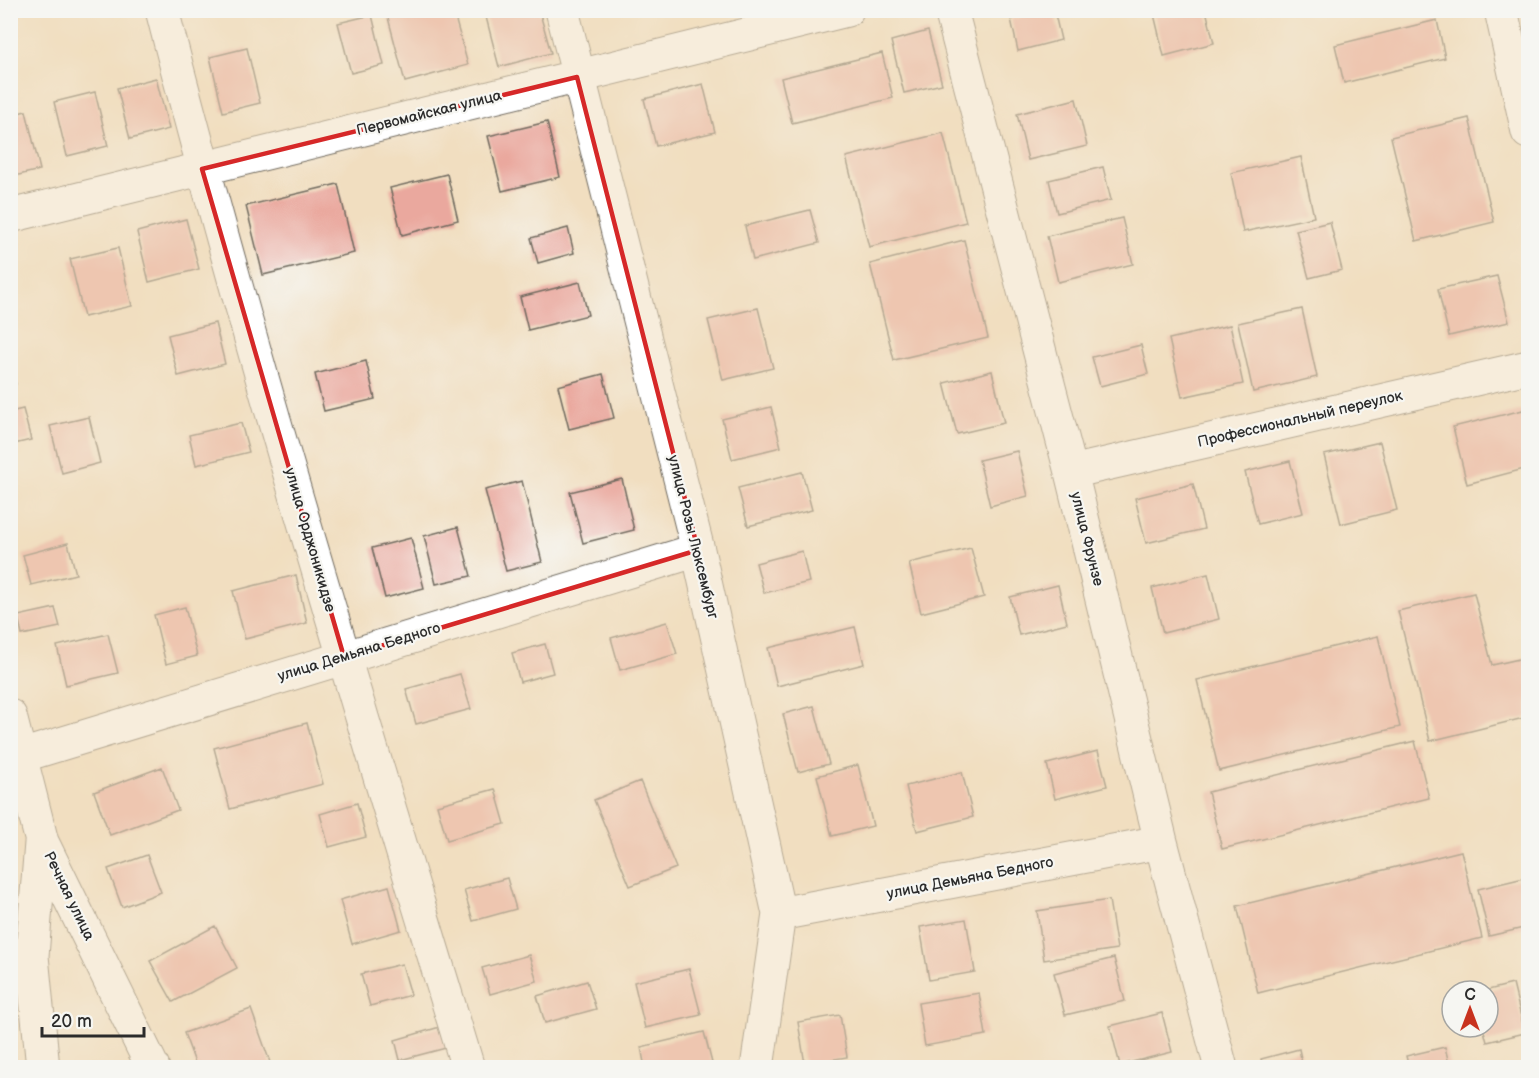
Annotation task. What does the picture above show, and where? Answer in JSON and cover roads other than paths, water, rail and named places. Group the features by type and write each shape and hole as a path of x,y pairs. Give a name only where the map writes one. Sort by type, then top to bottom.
{"street":[{"name":"улица Орджоникидзе","path":"162,10 202,169 344,657 468,1068"},
{"name":"улица Розы Люксембург","path":"562,10 577,77 698,550 779,914 757,1068"},
{"name":"Первомайская улица","path":"10,216 847,10"},
{"name":"улица Фрунзе","path":"951,10 1071,472 1161,842 1221,1068"},
{"path":"1501,10 1528,132"},
{"name":"Профессиональный переулок","path":"1071,472 1528,367"},
{"name":"улица Демьяна Бедного","path":"21,756 698,550"},
{"name":"Речная улица","path":"10,716 42,842 153,1068"},
{"path":"42,842 32,956 43,1068"},
{"name":"улица Демьяна Бедного","path":"779,914 1161,842"}]}
